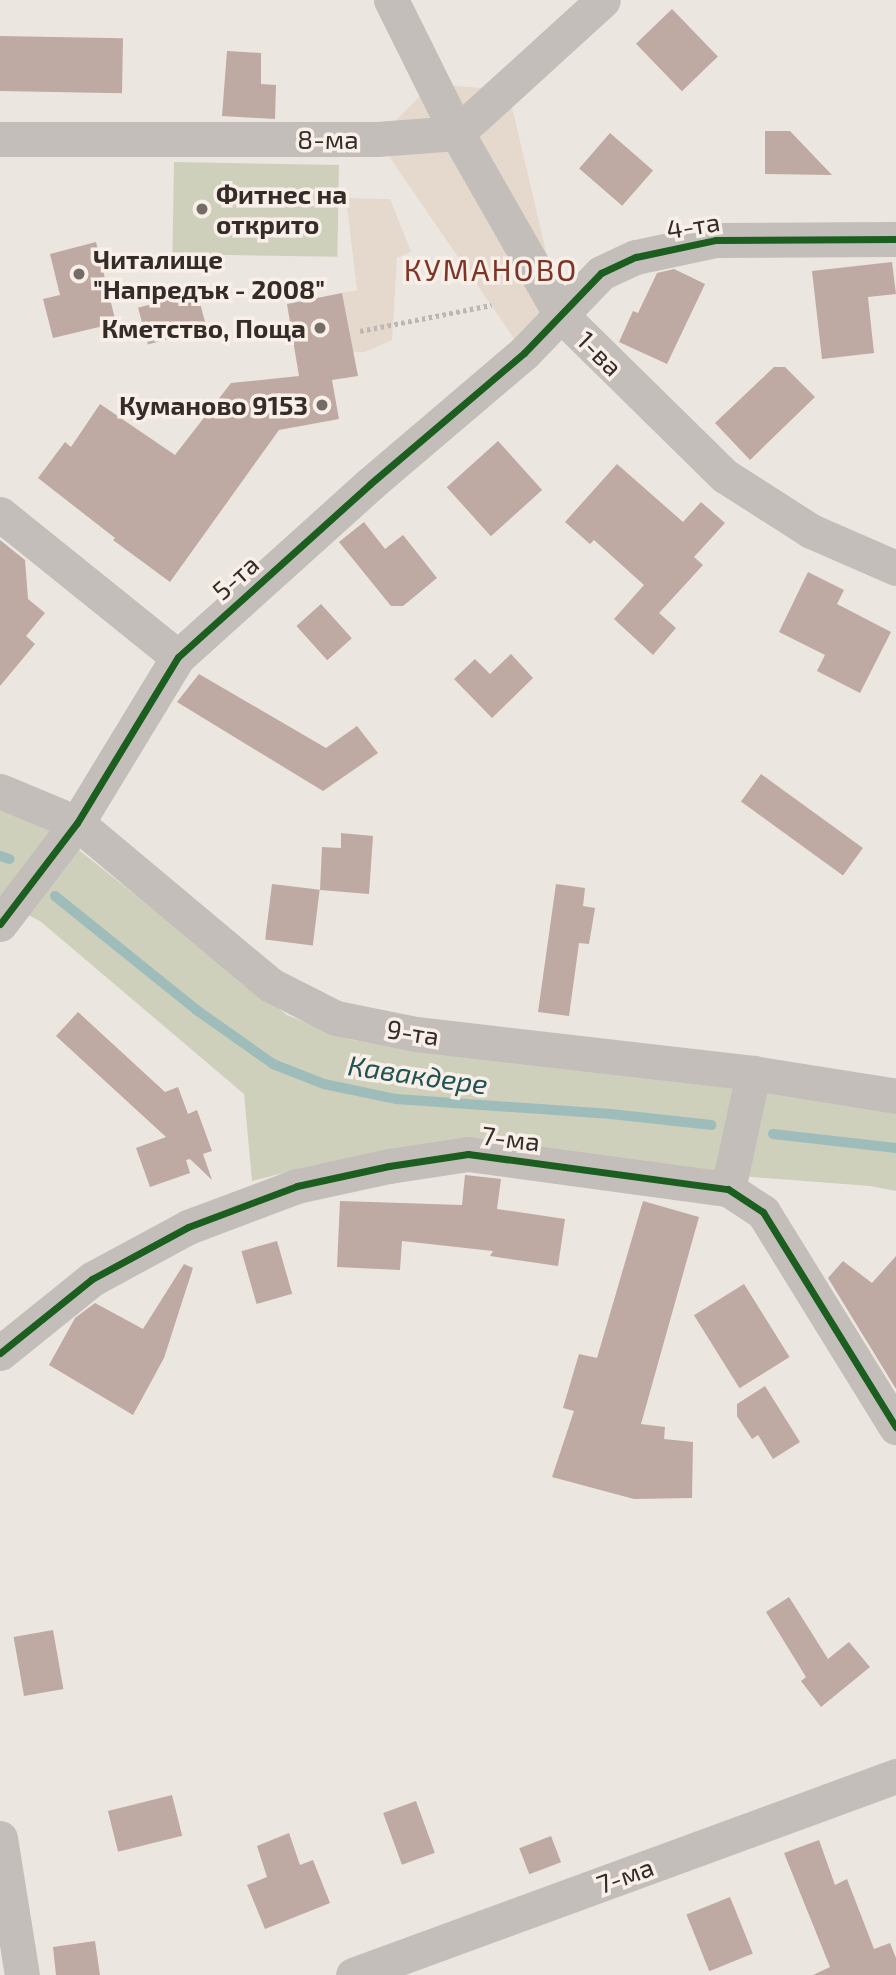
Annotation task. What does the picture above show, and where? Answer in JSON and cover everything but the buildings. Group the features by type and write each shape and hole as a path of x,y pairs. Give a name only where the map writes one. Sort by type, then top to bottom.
{"street":[{"name":"1-ва","path":"391,0 457,133 561,315 724,475 811,531 896,568"},
{"path":"457,133 603,0"},
{"name":"8-ма","path":"0,139 377,139 457,133"},
{"name":"4-та","path":"561,315 601,273 650,254 716,240 896,239"},
{"name":"5-та","path":"0,924 77,823 178,657 370,484 524,353 561,315"},
{"path":"0,514 178,657"},
{"name":"9-та","path":"0,791 77,823 271,985 336,1018 416,1034 753,1073 896,1096"},
{"path":"728,1189 753,1073"},
{"name":"7-ма","path":"0,1353 92,1279 188,1227 310,1183 389,1166 468,1154 728,1189 763,1212 896,1427"},
{"name":"7-ма","path":"354,1975 896,1776"},
{"path":"0,1838 22,1975"}],"path":[{"path":"360,331 491,305"}],"green space":[{"path":"174,162 339,165 337,257 172,254"},
{"path":"0,801 46,824 287,1015 348,1039 398,1048 896,1108 896,1191 601,1158 314,1165 252,1181 244,1094 40,921 0,901"}],"shaded area":[{"path":"432,84 508,90 561,315 524,353 377,139"},
{"path":"346,198 390,199 411,252 397,258 392,340 365,352 353,352 342,293 357,290"}],"waterway":[{"name":"Кавакдере","path":"0,856 10,859"},
{"name":"Кавакдере","path":"55,896 198,1011 273,1064 324,1084 396,1099 611,1114 711,1125"},
{"name":"Кавакдере","path":"773,1134 896,1148"}],"cycle path":[{"path":"0,924 77,823 178,657 370,484 524,353 601,273 636,257 716,240 896,239"},
{"path":"0,1353 92,1279 188,1227 297,1186 389,1166 468,1154 728,1189 763,1212 896,1427"}],"place":[{"name":"Фитнес на открито","path":"202,209"},
{"name":"Читалище \"Напредък - 2008\"","path":"79,274"},
{"name":"Кметство, Поща","path":"320,328"},
{"name":"Куманово 9153","path":"322,405"}],"district":[{"name":"КУМАНОВО","path":"491,269"}]}
